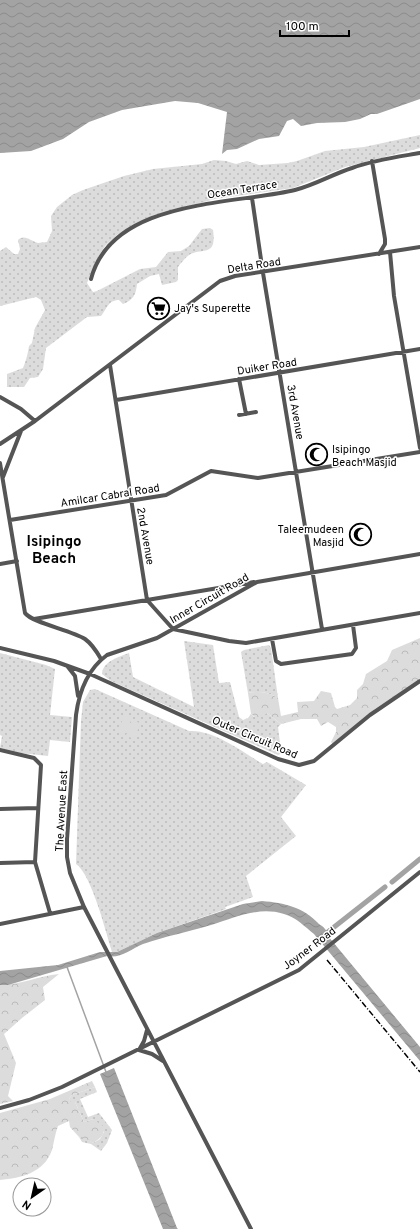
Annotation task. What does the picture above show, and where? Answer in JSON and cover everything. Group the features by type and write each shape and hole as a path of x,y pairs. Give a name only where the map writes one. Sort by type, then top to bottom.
{"street":[{"name":"Ocean Terrace","path":"91,279 99,260 114,239 133,228 177,211 228,199 252,198 302,188 372,161 420,152"},
{"path":"372,161 385,239 385,244 379,254"},
{"name":"3rd Avenue","path":"252,198 263,273 314,571 322,629"},
{"name":"Delta Road","path":"0,444 35,421 213,285 225,279 420,247"},
{"path":"390,252 394,296 420,448"},
{"name":"Duiker Road","path":"116,400 420,349"},
{"name":"2nd Avenue","path":"110,365 147,600"},
{"path":"239,379 246,414"},
{"path":"0,397 21,409 35,421"},
{"path":"239,415 256,412"},
{"path":"2,477 21,430"},
{"name":"Amilcar Cabral Road","path":"10,520 173,493 211,471 258,478 420,452"},
{"path":"0,463 24,611 26,615 64,629 85,639 91,644 101,659"},
{"name":"Inner Circuit Road","path":"90,674 101,659 114,651 155,638 257,582 420,554"},
{"path":"0,564 17,561"},
{"path":"34,619 257,582"},
{"path":"147,600 173,629 238,643 272,639 420,613"},
{"path":"272,639 276,660 281,664 352,654 356,648 353,625"},
{"name":"Outer Circuit Road","path":"0,648 54,661 90,674 278,759 299,765 309,763 323,756 370,715 420,681"},
{"path":"68,667 75,676 78,696"},
{"name":"The Avenue East","path":"90,674 78,696 74,730 67,857 70,873 84,907 119,978 148,1030 250,1229"},
{"path":"0,750 34,758 41,765 37,808 35,862 50,913"},
{"path":"0,809 37,808"},
{"path":"0,863 35,862"},
{"name":"Joyner Road","path":"0,1108 50,1093 287,976 324,951 420,872"},
{"path":"0,924 26,920 50,913 84,907"},
{"path":"148,1030 139,1050 152,1054 164,1062"}],"green space":[{"path":"420,135 420,148 345,167 293,188 215,199 170,211 134,225 117,235 105,246 96,261 87,283 93,292 140,269 156,267 168,252 181,251 189,246 202,229 210,228 213,230 214,239 211,248 189,255 183,261 178,267 178,280 176,282 162,285 159,274 150,276 137,284 135,294 132,299 123,304 119,300 115,300 108,305 101,316 87,317 46,348 43,369 38,377 30,378 24,387 7,387 7,374 23,368 29,346 32,343 35,328 45,310 41,300 36,297 0,306 0,251 6,247 14,254 18,254 20,249 18,240 21,238 28,238 38,243 47,242 52,231 51,216 57,207 72,195 124,176 153,169 202,164 214,160 236,164 247,161 259,165 288,163 325,151 364,147"},
{"path":"420,638 420,679 375,709 333,745 331,742 336,732 336,727 328,722 321,726 317,719 301,719 281,724 267,713 256,718 251,714 248,693 252,692 267,693 278,698 281,716 298,712 297,702 314,701 321,691 331,693 337,709 350,705 357,698 357,690 363,684 366,674 387,661 392,650"},
{"path":"184,641 213,645 219,683 230,682 239,717 243,720 248,718 251,714 254,717 267,713 281,724 278,727 280,743 284,750 283,753 278,755 111,681 102,674 108,663 129,653 133,677 194,707"},
{"path":"269,645 271,648 278,698 264,692 248,693 241,652 244,650"},
{"path":"0,653 46,665 55,669 50,715 72,717 70,742 50,740 48,756 21,753 0,748 2,736 0,735"},
{"path":"95,689 189,731 198,731 218,737 263,764 267,762 306,785 281,817 296,836 246,876 253,897 225,907 226,909 157,933 117,952 112,952 93,892 82,870 76,864 83,702 90,690"},
{"path":"125,716 132,719 124,734 117,730"},
{"path":"134,720 141,724 133,739 126,735"},
{"path":"59,974 43,987 45,1000 4,1034 16,1063 8,1096 13,1101 0,1104 0,985 15,984"},
{"path":"92,1081 95,1087 72,1095 69,1099 71,1102 75,1102 84,1122 93,1119 103,1126 103,1134 93,1143 80,1136 79,1137 70,1127 69,1121 58,1126 52,1150 48,1158 38,1169 24,1176 0,1180 0,1113 50,1099"},
{"path":"95,1087 97,1092 80,1099 88,1117 99,1113 112,1130 107,1143 101,1151 91,1144 82,1142 79,1137 80,1135 93,1143 100,1139 104,1132 93,1119 84,1122 75,1102 70,1102 69,1099 72,1095"}],"water":[{"path":"0,0 420,0 420,99 377,114 371,114 360,119 345,122 317,123 301,126 293,119 287,121 279,136 259,139 237,149 227,150 222,154 227,112 198,103 175,101 122,110 89,122 63,139 31,151 0,153"},
{"path":"262,901 278,903 300,910 313,918 324,928 328,936 420,1047 420,1061 314,934 292,917 274,912 265,911 247,914 152,941 121,955 112,957 107,956 8,985 0,985 0,971 58,965 100,952 117,952 157,933 243,904"},
{"path":"114,1068 178,1229 163,1229 100,1074"}],"waterway":[{"path":"392,882 420,859"},
{"path":"324,935 385,887"},
{"path":"67,967 106,1072"}],"railway":[{"path":"327,960 420,1072"}],"place":[{"name":"Jay's Superette","path":"158,308"},
{"name":"Isipingo Beach Masjid","path":"316,455"},
{"name":"Taleemudeen Masjid","path":"360,535"}],"district":[{"name":"Isipingo Beach","path":"54,550"}]}
